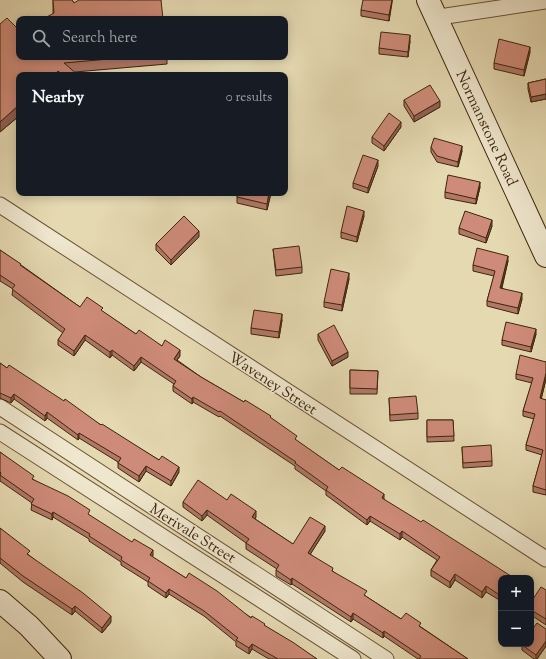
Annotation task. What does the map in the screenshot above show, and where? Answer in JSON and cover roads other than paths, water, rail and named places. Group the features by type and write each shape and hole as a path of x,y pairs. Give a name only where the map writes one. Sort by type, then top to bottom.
{"street":[{"name":"Normanstone Road","path":"428,0 546,256"},
{"path":"438,20 446,16 546,1"},
{"name":"Waveney Street","path":"0,205 546,559"},
{"name":"Merivale Street","path":"0,407 386,659"},
{"name":"Merivale Street","path":"0,432 352,659"},
{"path":"0,601 30,626 60,659"}]}
